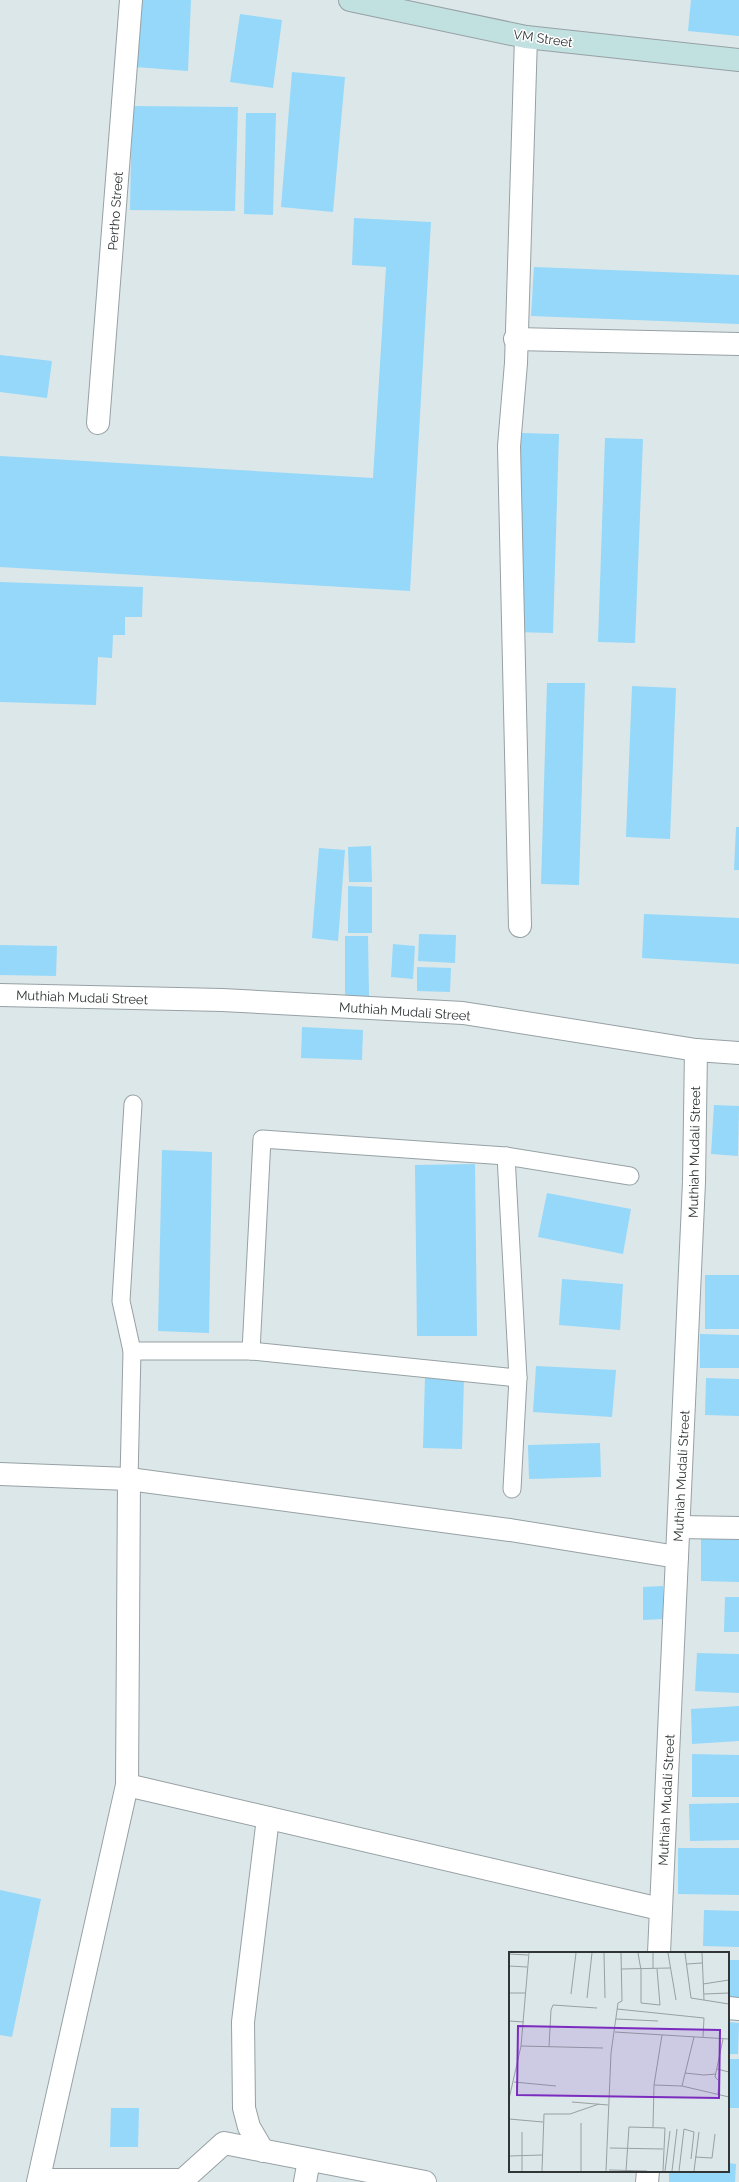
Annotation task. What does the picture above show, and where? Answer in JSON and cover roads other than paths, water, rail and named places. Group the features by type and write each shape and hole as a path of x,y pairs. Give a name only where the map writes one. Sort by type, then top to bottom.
{"street":[{"name":"Pertho Street","path":"98,423 131,0"},
{"name":"VM Street","path":"352,0 526,37 739,60"},
{"path":"520,926 509,446 516,363 526,37"},
{"path":"516,339 739,344"},
{"name":"Muthiah Mudali Street","path":"0,995 222,1000 463,1013 696,1050 694,1182 659,1952"},
{"path":"696,1050 739,1053"},
{"path":"0,1474 129,1479 510,1530 677,1556"},
{"path":"129,1479 127,1785 38,2181 183,2180 224,2143 424,2182"},
{"path":"679,1527 739,1528"},
{"path":"127,1785 660,1909"},
{"path":"263,2151 249,2128 244,2108 243,2022 268,1818"},
{"path":"729,2008 739,2009"},
{"path":"305,2182 310,2160"},
{"path":"647,2182 648,2172"}],"lane":[{"path":"129,1479 132,1352 121,1301 133,1104"},
{"path":"250,1351 262,1139 506,1156 630,1176"},
{"path":"506,1156 518,1378 512,1489"},
{"path":"132,1352 250,1351 518,1378"}]}
